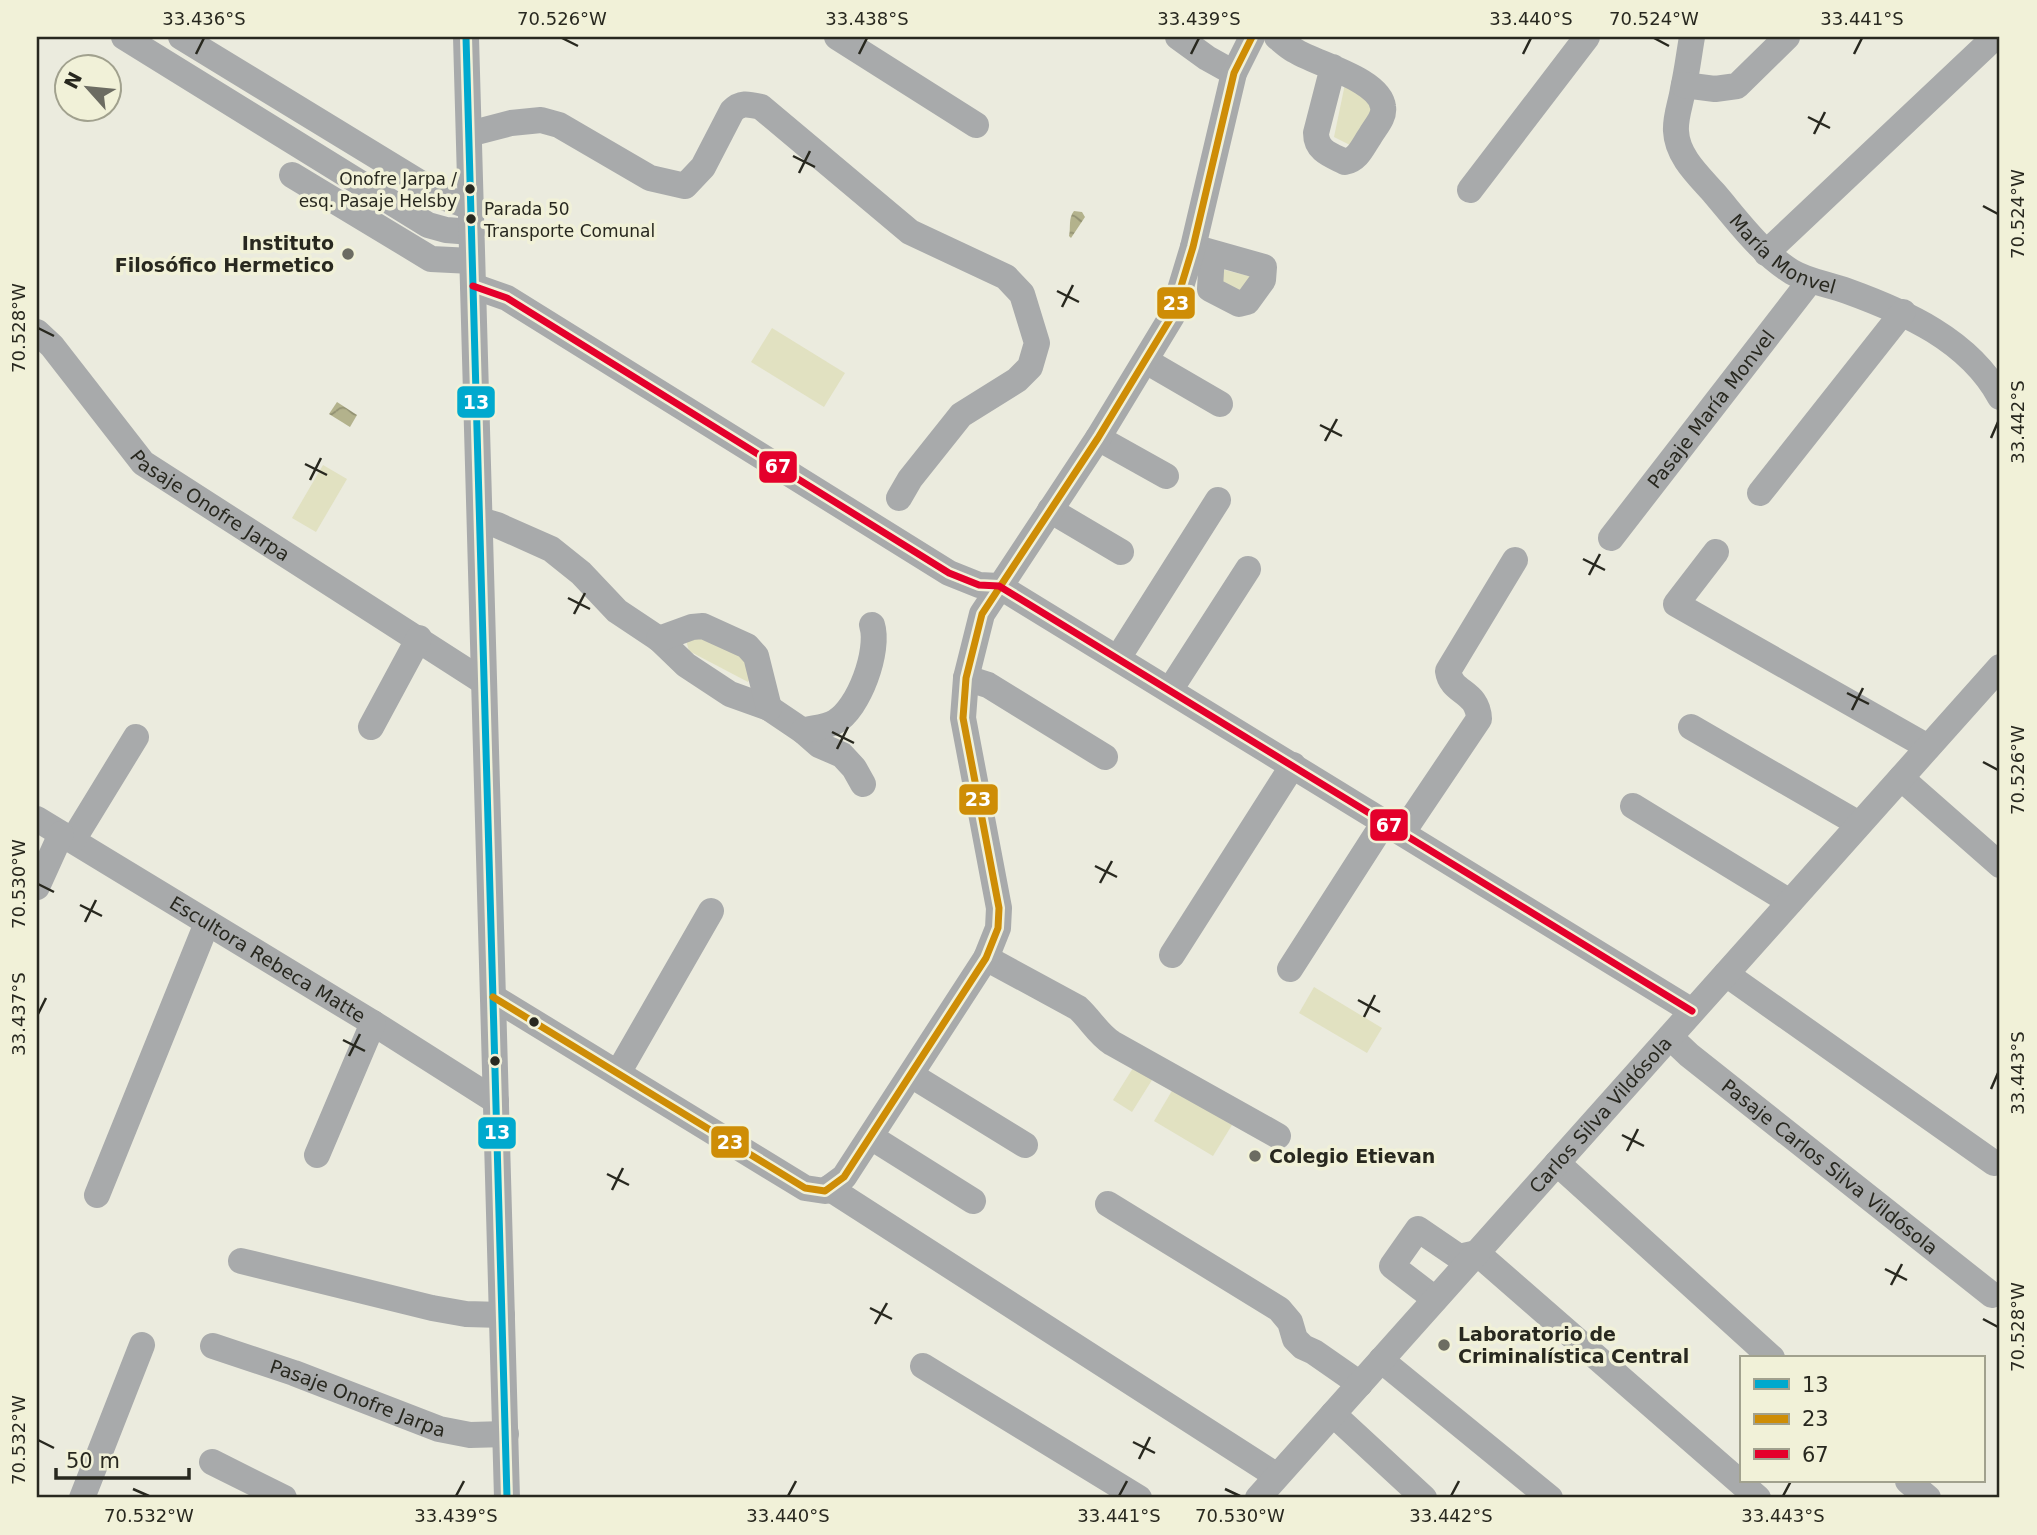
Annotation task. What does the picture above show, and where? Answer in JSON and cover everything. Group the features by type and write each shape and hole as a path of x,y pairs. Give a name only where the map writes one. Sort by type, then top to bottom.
{"street":[{"path":"124,37 428,225 446,230 471,219"},
{"path":"181,37 445,198 471,219"},
{"path":"466,37 507,1498"},
{"path":"837,37 976,125"},
{"path":"1178,37 1234,73"},
{"path":"827,1189 844,1177 871,1138 986,958 998,928 999,908 963,718 966,678 982,614 1146,361 1172,316 1203,250 1234,73 1252,37"},
{"path":"1277,37 1293,50 1333,67"},
{"path":"1470,190 1587,37"},
{"name":"María Monvel","path":"1692,37 1676,122 1679,148 1692,167 1766,253 1810,281 1843,289 1903,312 1936,332 1997,379"},
{"path":"1684,85 1715,89 1737,86 1787,37"},
{"path":"1766,253 1995,37"},
{"path":"469,134 511,123 541,120 559,125 650,178 685,186 703,167 738,104 761,107 910,232 1006,276 1022,294 1035,331 1037,343 1030,367 1017,380 961,415 909,480 899,498"},
{"path":"292,175 431,259 473,273 507,298 949,573 979,584 999,586 1692,1011"},
{"name":"Pasaje María Monvel","path":"1611,538 1810,281"},
{"path":"1759,493 1903,312"},
{"name":"Pasaje Onofre Jarpa","path":"37,332 52,346 143,463 484,682"},
{"path":"1146,361 1220,404"},
{"path":"1098,438 1167,476"},
{"path":"1118,658 1218,500"},
{"path":"1050,510 1121,552"},
{"path":"480,520 551,549 582,573 617,611 659,639 686,665 730,694 769,708 819,745 842,755 863,784"},
{"path":"1716,552 1676,604 1928,747"},
{"path":"1290,969 1394,826 1479,719 1474,698 1453,685 1448,671 1515,560"},
{"path":"1170,690 1248,569"},
{"path":"803,731 836,722 852,704 865,679 875,649 872,625"},
{"path":"659,639 692,626 703,626 747,646 756,656 769,708"},
{"path":"371,727 419,638"},
{"name":"Carlos Silva Vildósola","path":"1258,1498 2000,667"},
{"path":"966,678 988,685 1105,757"},
{"path":"836,722 842,755"},
{"path":"1691,727 1859,824"},
{"path":"37,887 67,837 136,737"},
{"path":"1172,955 1293,765"},
{"path":"1901,778 2000,865"},
{"path":"1633,806 1790,902"},
{"name":"Escultora Rebeca Matte","path":"37,819 496,1101"},
{"path":"618,1073 711,911"},
{"path":"97,1195 207,923"},
{"path":"986,958 1078,1008 1090,1019 1099,1035 1112,1043 1278,1136"},
{"path":"1726,974 1994,1163"},
{"path":"493,996 805,1188 827,1189 1277,1476"},
{"path":"317,1155 373,1023"},
{"name":"Pasaje Carlos Silva Vildósola","path":"1670,1037 1992,1295"},
{"path":"911,1075 1025,1145"},
{"path":"871,1138 974,1201"},
{"path":"1557,1163 1770,1356"},
{"path":"1108,1204 1279,1309 1290,1322 1295,1339 1303,1347 1360,1384"},
{"path":"1435,1299 1392,1266 1418,1229 1459,1257 1477,1253 1758,1498"},
{"path":"241,1261 432,1308 466,1314 502,1315"},
{"path":"82,1498 142,1345"},
{"name":"Pasaje Onofre Jarpa","path":"212,1346 294,1373 439,1429 470,1434 506,1434"},
{"path":"1381,1360 1550,1498"},
{"path":"923,1366 1139,1498"},
{"path":"1333,1414 1424,1498"},
{"path":"212,1462 284,1498"},
{"path":"1909,1482 1928,1498"}],"shaded area":[{"path":"1345,84 1384,111 1356,148 1334,137"},
{"path":"1221,269 1253,277 1242,294 1217,281"},
{"path":"772,328 845,373 824,407 751,362"},
{"path":"323,465 347,479 316,532 292,518"},
{"path":"700,635 757,665 748,682 689,651 686,640"},
{"path":"1314,987 1382,1028 1367,1053 1299,1013"},
{"path":"1133,1068 1152,1080 1132,1112 1113,1100"},
{"path":"1173,1089 1232,1125 1213,1156 1154,1121"}],"water":[{"path":"1074,211 1082,212 1085,217 1071,238 1070,220"},
{"path":"337,402 357,415 350,427 329,414"}],"transit line":[{"name":"13","path":"466,37 507,1498"},
{"name":"23","path":"493,997 805,1188 825,1191 844,1177 986,958 998,928 999,908 963,718 966,678 982,614 1098,438 1172,316 1193,247 1234,73 1252,37"},
{"name":"67","path":"473,286 507,298 949,573 979,585 999,586 1692,1011"}],"place":[{"name":"Onofre Jarpa / esq. Pasaje Helsby","path":"470,189"},
{"name":"Parada 50 Transporte Comunal","path":"471,219"},
{"name":"Instituto Filosófico Hermetico","path":"348,254"},
{"name":"Colegio Etievan","path":"1255,1156"},
{"name":"Laboratorio de Criminalística Central","path":"1444,1345"}]}
